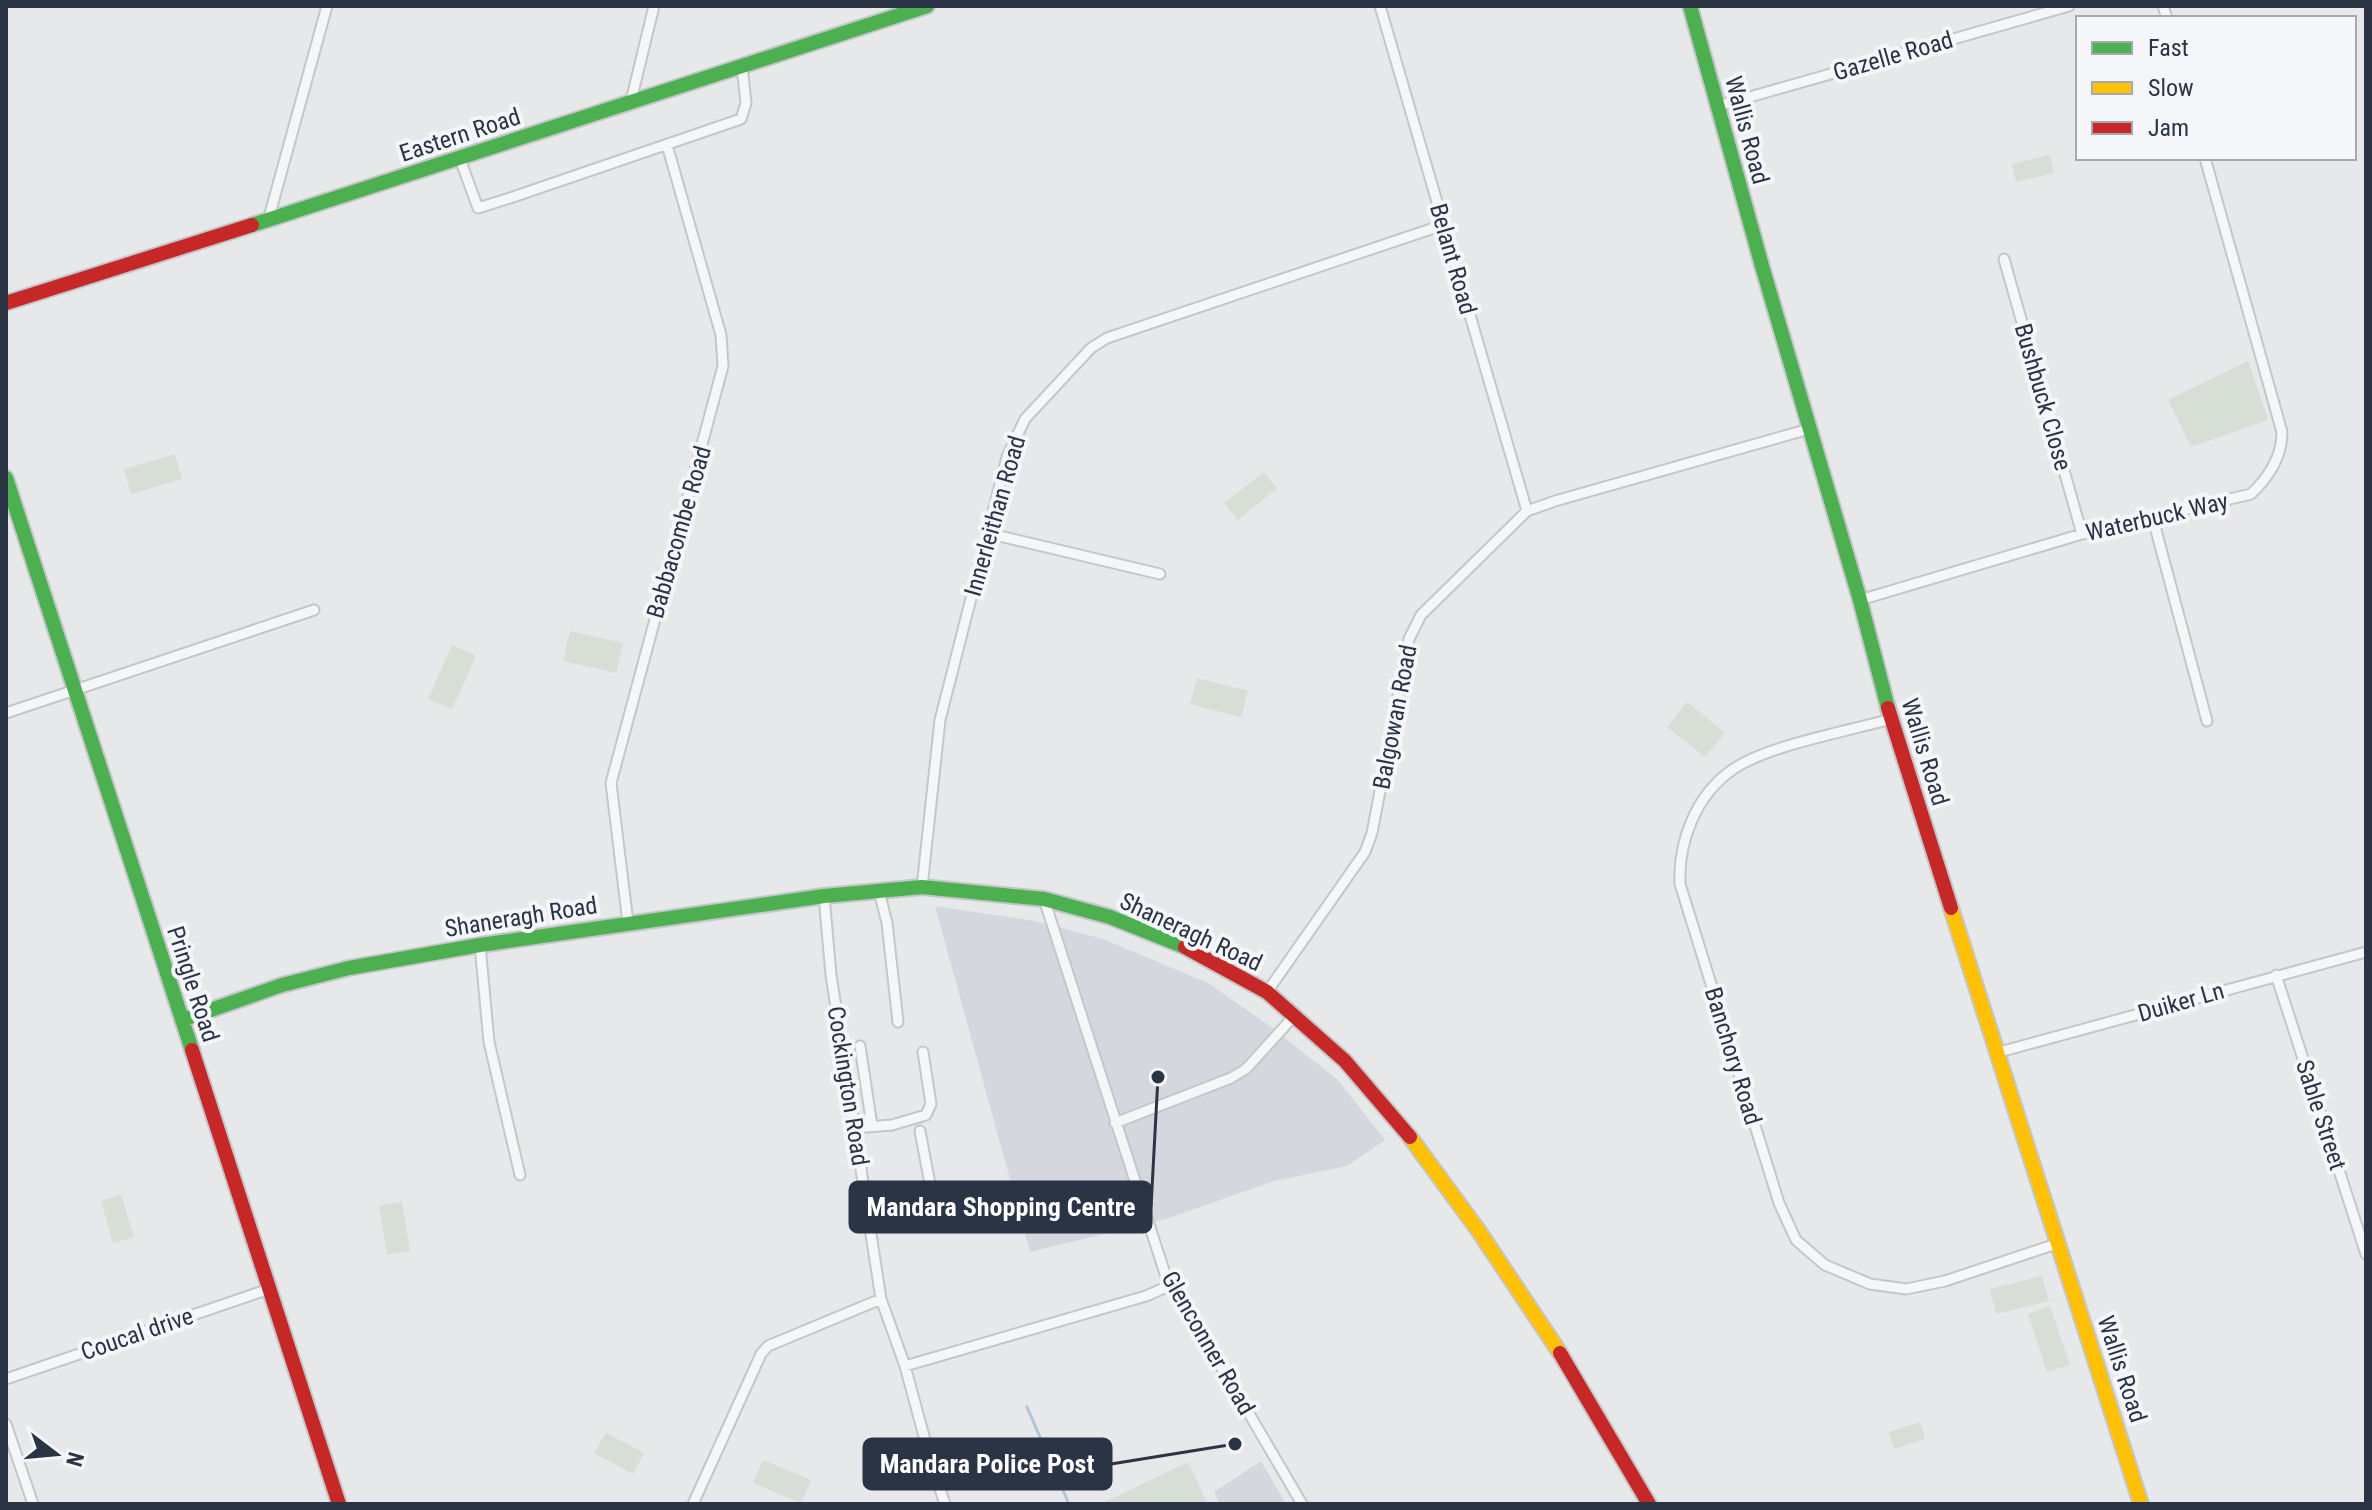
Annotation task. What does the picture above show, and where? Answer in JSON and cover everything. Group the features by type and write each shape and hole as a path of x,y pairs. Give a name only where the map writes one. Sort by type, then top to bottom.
{"street":[{"path":"268,221 327,6"},
{"path":"631,101 654,6"},
{"name":"Eastern Road","path":"6,303 927,6"},
{"name":"Belant Road","path":"1380,6 1527,511"},
{"name":"Wallis Road","path":"1690,6 1860,600 1891,719 2141,1504"},
{"name":"Gazelle Road","path":"1718,106 2069,6"},
{"path":"460,159 478,208 741,119 746,103 742,66"},
{"name":"Babbacombe Road","path":"628,923 611,783 723,366 721,335 667,145"},
{"name":"Waterbuck Way","path":"1860,600 2082,534 2251,494 2264,482 2282,446 2282,432 2206,160"},
{"name":"Innerleithan Road","path":"922,887 940,720 1007,457 1018,430 1056,383 1091,348 1120,333 1443,225"},
{"name":"Bushbuck Close","path":"2004,259 2082,534"},
{"name":"Balgowan Road","path":"1267,992 1365,852 1372,833 1414,626 1421,615 1527,511 1809,429"},
{"name":"Pringle Road","path":"6,478 339,1504"},
{"path":"2153,519 2207,721"},
{"path":"987,533 1160,574"},
{"path":"6,713 314,610"},
{"name":"Banchory Road","path":"1891,719 1768,753 1731,770 1704,799 1683,844 1679,864 1680,884 1779,1203 1796,1240 1825,1265 1870,1284 1906,1289 1945,1281 2059,1243"},
{"name":"Shaneragh Road","path":"182,1020 349,968 480,945 824,896 922,887 1044,899 1110,917 1215,963 1267,992 1345,1061 1405,1130 1478,1230 1560,1353 1649,1504"},
{"path":"879,891 887,923 898,1022"},
{"name":"Cockington Road","path":"824,896 831,975 881,1299 905,1366 945,1504"},
{"name":"Glenconner Road","path":"1044,899 1169,1286 1230,1381 1302,1504"},
{"path":"480,945 489,1042 520,1175"},
{"name":"Duiker Ln","path":"1996,1053 2366,952"},
{"name":"Sable Street","path":"2276,975 2366,1254"},
{"path":"1115,1123 1231,1078 1246,1069 1295,1015"},
{"path":"860,1046 872,1126"},
{"path":"854,1128 892,1125 926,1115 931,1104 923,1052"},
{"path":"867,1211 927,1196 930,1184 920,1131"},
{"path":"2354,1217 2366,1214"},
{"path":"905,1366 1146,1296 1169,1286"},
{"name":"Coucal drive","path":"6,1379 269,1289"},
{"path":"693,1504 761,1354 768,1346 881,1299"},
{"path":"6,1424 33,1504"}],"shaded area":[{"path":"2050,155 2054,173 2016,182 2012,164"},
{"path":"2248,361 2268,420 2191,447 2168,400"},
{"path":"175,454 182,479 131,494 124,469"},
{"path":"1264,472 1277,488 1238,520 1224,503"},
{"path":"570,631 623,643 616,673 563,661"},
{"path":"452,645 476,656 452,709 428,699"},
{"path":"1197,678 1248,691 1241,717 1190,704"},
{"path":"1687,702 1725,733 1705,757 1667,727"},
{"path":"935,906 1035,921 1103,939 1208,983 1267,1024 1338,1080 1385,1140 1347,1166 1274,1181 1166,1219 1030,1252"},
{"path":"121,1195 134,1237 113,1243 101,1201"},
{"path":"402,1202 410,1251 387,1255 379,1206"},
{"path":"2042,1276 2049,1301 1996,1314 1990,1289"},
{"path":"2050,1306 2070,1365 2047,1372 2028,1314"},
{"path":"1920,1422 1925,1439 1894,1449 1889,1432"},
{"path":"606,1433 644,1453 633,1474 594,1453"},
{"path":"763,1460 811,1480 801,1503 753,1483"},
{"path":"1261,1461 1286,1504 1220,1504 1214,1492"},
{"path":"1188,1462 1208,1504 1105,1502"}],"waterway":[{"path":"1027,1407 1069,1504"}],"traffic: fast":[{"path":"252,225 927,6"},
{"path":"1690,6 1888,708"},
{"path":"6,478 192,1050"},
{"path":"182,1020 282,985 349,968 480,945 824,896 922,887 1044,899 1110,917 1185,947"}],"traffic: slow":[{"path":"1951,908 2141,1504"},
{"path":"1410,1137 1478,1230 1560,1353"}],"traffic: jam":[{"path":"6,303 252,225"},
{"path":"1888,708 1951,908"},
{"path":"1185,947 1267,992 1345,1061 1410,1137"},
{"path":"192,1050 339,1504"},
{"path":"1560,1353 1649,1504"}],"place":[{"name":"Mandara Shopping Centre","path":"1158,1077"},
{"name":"Mandara Police Post","path":"1235,1444"}]}
